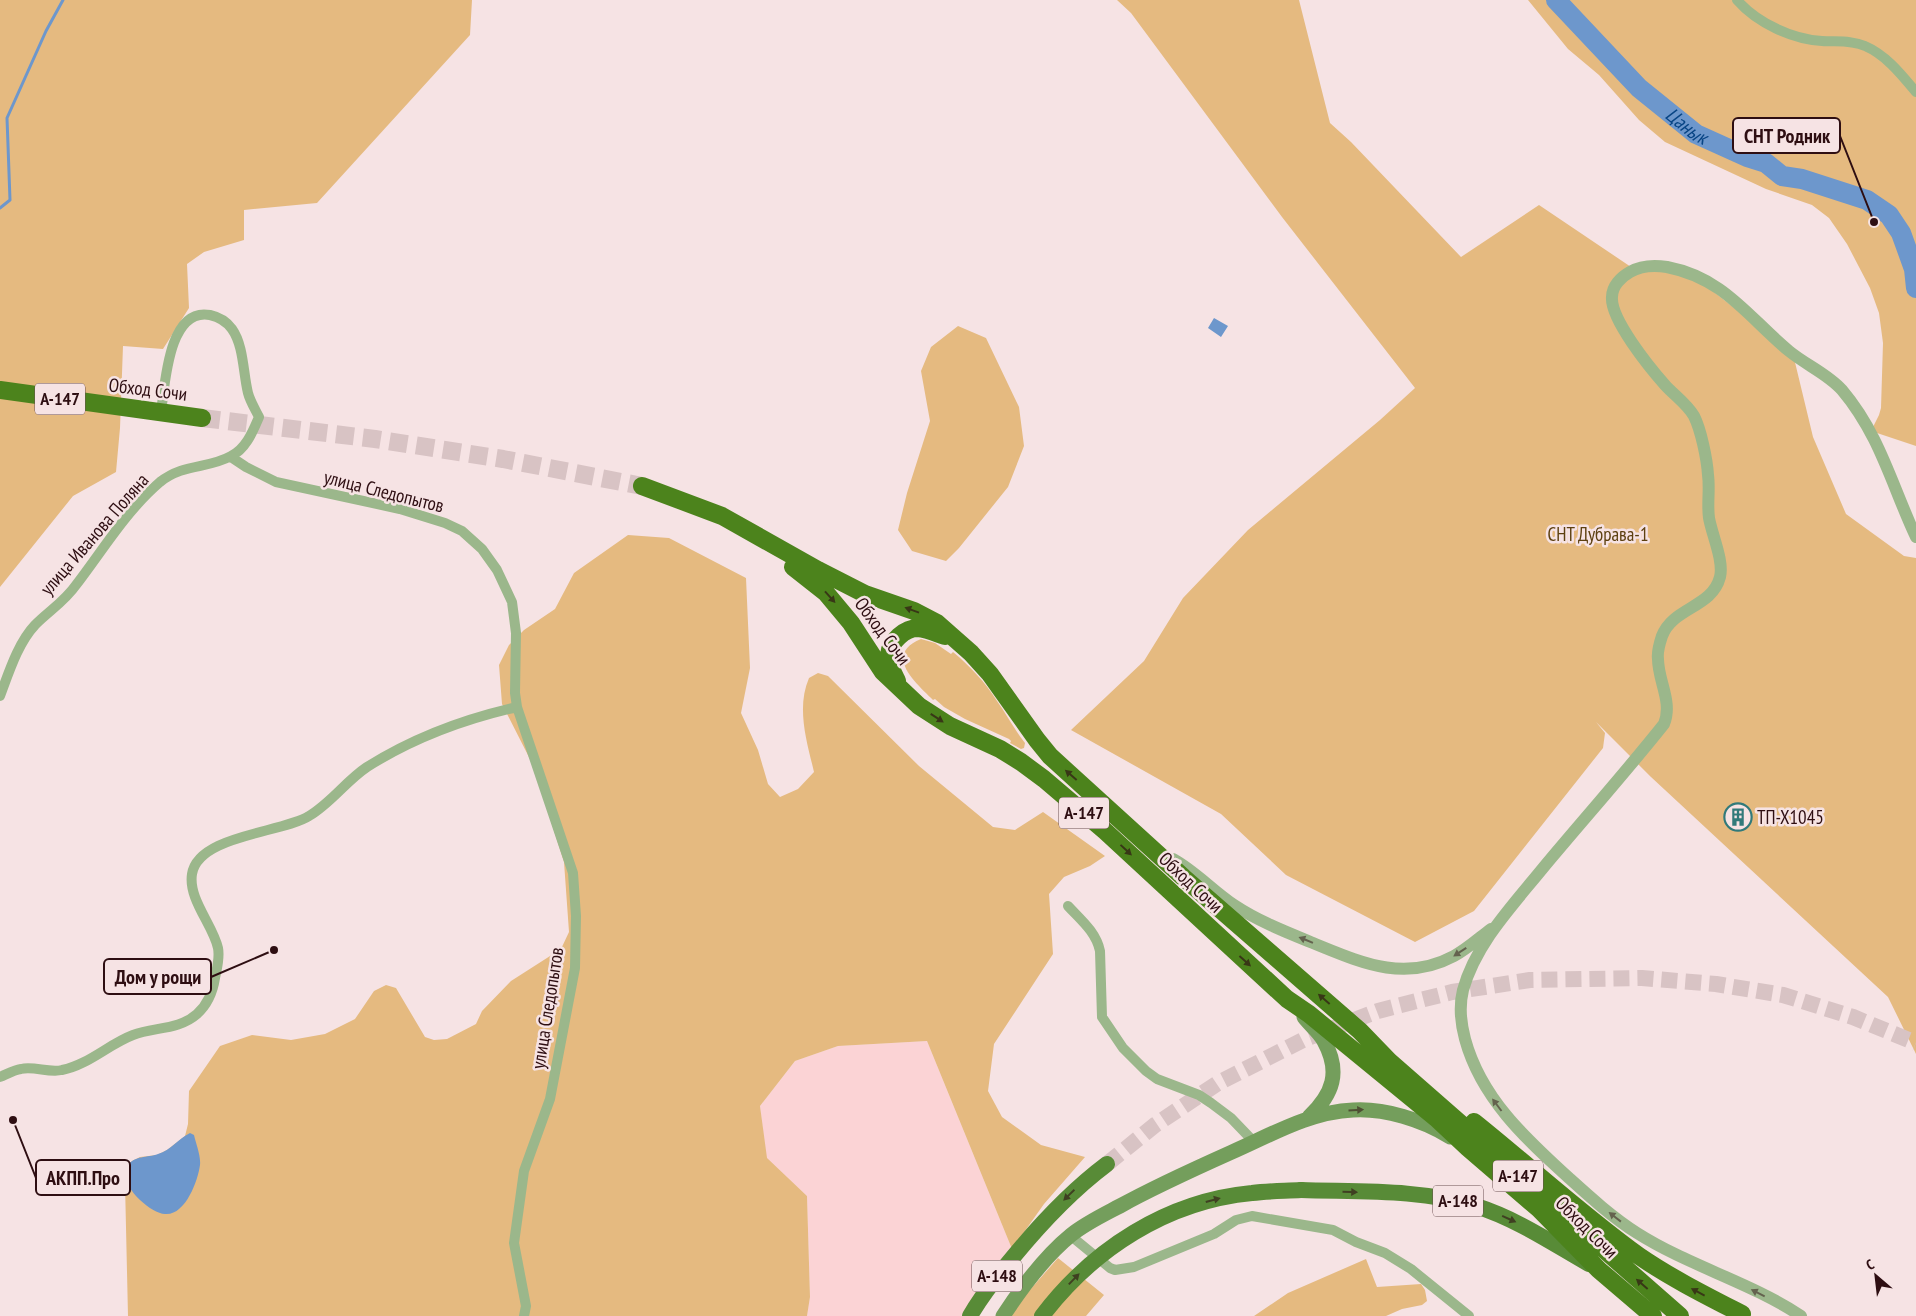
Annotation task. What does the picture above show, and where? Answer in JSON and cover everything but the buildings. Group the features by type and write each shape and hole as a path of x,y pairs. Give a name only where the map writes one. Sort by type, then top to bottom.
{"highway":[{"name":"Обход Сочи","path":"0,390 202,418"},
{"name":"Обход Сочи","path":"642,486 704,508 737,523 818,570 865,594 924,615 937,623 971,653 1001,687 1050,756 1360,1032"},
{"name":"Обход Сочи","path":"688,503 701,513 750,540 794,568 826,593 851,623 883,672 919,706 965,734 1000,749 1044,779 1105,831 1288,999 1436,1118 1468,1148 1540,1209 1599,1270 1653,1316"},
{"name":"А-147","path":"900,688 892,669 889,654 891,647 904,632 912,628 920,628 955,640"},
{"name":"А-147","path":"1360,1032 1394,1055 1595,1222 1648,1261 1694,1290 1742,1314"},
{"name":"А-147","path":"1360,1032 1389,1061 1680,1316"}],"main road":[{"name":"А-147","path":"1288,999 1323,1039 1333,1068 1332,1083 1328,1095 1308,1118"},
{"name":"А-147","path":"1308,1118 1352,1110 1379,1109 1435,1128 1468,1148"},
{"path":"1003,1316 1024,1285 1070,1236 1090,1222 1155,1186 1308,1118"},
{"name":"А-148","path":"970,1316 998,1275 1058,1205 1081,1183 1107,1164"},
{"name":"А-148","path":"1042,1316 1068,1285 1105,1250 1150,1222 1218,1198 1251,1193 1301,1190 1400,1193 1427,1195 1468,1204 1522,1225 1599,1270"}],"street":[{"path":"1737,0 1743,7 1776,30 1821,41 1845,41 1863,45 1882,55 1916,92"},
{"path":"1498,922 1664,724 1667,706 1658,658 1662,638 1668,624 1677,615 1704,600 1714,590 1720,576 1721,562 1712,537 1709,514 1708,474 1698,425 1687,407 1640,354 1612,307 1611,295 1618,281 1624,275 1644,266 1658,265 1691,274 1708,282 1723,290 1740,304 1793,354 1834,382 1842,390 1871,431 1891,473 1916,537"},
{"path":"161,412 168,357 172,343 195,316 205,314 224,320 232,329 238,342 248,395 259,417 247,442 230,457"},
{"name":"улица Иванова Поляна","path":"0,696 16,657 35,625 59,605 75,588 140,501 161,482 174,474 187,468 230,457"},
{"name":"улица Следопытов","path":"230,457 276,482 400,510 445,523 462,531 482,549 497,570 512,602 516,633 515,693 517,707 573,873 576,916 573,977 550,1099 524,1171 514,1243 526,1306 524,1316"},
{"path":"0,1077 22,1068 47,1071 75,1067 135,1034 169,1027 190,1019 205,1006 214,985 219,959 216,940 193,889 192,874 197,862 206,854 229,841 310,816 366,768 419,739 458,723 517,707"},
{"name":"А-147","path":"1156,852 1179,863 1246,913 1337,952 1365,963 1385,968 1411,969 1442,962 1455,956 1498,922"},
{"path":"1068,906 1094,934 1098,942 1100,951 1102,1017 1129,1054 1146,1071 1157,1078 1199,1095 1211,1103 1230,1118 1255,1143"},
{"name":"А-147","path":"1498,922 1467,979 1463,992 1461,1017 1474,1067 1502,1112 1527,1140 1590,1197 1636,1232 1679,1257 1747,1287 1801,1316"},
{"path":"1070,1236 1115,1270 1134,1267 1214,1234 1243,1217 1252,1216 1333,1230 1356,1242 1394,1257 1469,1316"}],"shaded area":[{"path":"927,1041 1012,1249 970,1316 807,1316 810,1297 807,1196 766,1158 760,1106 795,1061 838,1046"}],"green space":[{"path":"0,0 472,0 470,35 317,203 244,210 244,240 204,252 187,264 189,308 163,349 123,346 120,428 116,472 73,496 0,587"},
{"name":"СНТ Дубрава-1","path":"1117,0 1299,0 1330,123 1351,142 1461,257 1539,205 1634,269 1691,274 1793,354 1813,437 1846,514 1904,556 1916,558 1916,1054 1888,997 1651,777 1596,722 1605,733 1603,748 1474,911 1415,942 1286,875 1221,814 1071,730 1144,661 1183,598 1248,530 1380,420 1415,388 1282,217 1131,13"},
{"path":"1528,0 1916,0 1916,446 1871,431 1881,408 1883,343 1879,313 1870,288 1847,244 1829,218 1812,205 1766,189 1665,142 1639,120 1599,75 1568,49"},
{"path":"958,326 986,338 1019,407 1024,446 1008,487 959,548 946,561 912,551 898,530 907,493 930,421 921,371 931,347"},
{"path":"628,535 669,538 746,578 750,668 741,713 758,750 768,784 780,797 798,789 814,772 804,725 803,701 809,678 818,673 828,676 919,766 993,827 1015,830 1043,812 1105,856 1090,866 1064,877 1049,894 1053,954 994,1044 988,1091 1002,1117 1041,1145 1085,1157 1044,1204 1012,1249 927,1041 838,1046 795,1061 760,1106 767,1158 807,1196 810,1297 807,1316 128,1316 125,1183 123,1174 132,1161 140,1157 157,1155 185,1136 188,1124 189,1091 220,1046 252,1035 291,1040 325,1034 355,1019 374,991 386,985 396,988 425,1037 434,1040 447,1039 476,1024 482,1011 511,981 561,949 569,932 564,862 533,765 502,704 499,665 509,645 524,630 555,609 574,573"},
{"path":"921,639 935,643 951,654 953,652 971,669 1001,706 1025,743 1024,748 1021,749 1010,743 1009,739 944,707 935,699 933,700 919,686 906,670 903,661 904,653 910,646"},
{"path":"1058,1258 1104,1295 1086,1316 1007,1316"},
{"path":"1366,1259 1377,1287 1421,1284 1425,1290 1427,1301 1422,1305 1402,1309 1386,1316 1254,1316 1288,1293"}],"water":[{"path":"1214,318 1228,326 1221,337 1208,328"},
{"path":"190,1133 194,1135 200,1161 199,1172 193,1188 179,1209 165,1214 158,1212 143,1203 130,1188 125,1173 127,1166 137,1158 163,1152"}],"waterway":[{"path":"0,208 10,200 7,118 46,31 63,0"},
{"name":"Цанык","path":"1556,0 1639,88 1696,134 1747,157 1766,163 1782,176 1802,179 1867,200 1889,215 1901,233 1914,269 1916,288"}],"tunnel":[{"path":"202,418 375,439 503,459 642,486"},
{"path":"1107,1164 1155,1125 1218,1083 1305,1039 1378,1011 1452,992 1530,980 1642,978 1716,984 1783,995 1853,1017 1916,1043"}],"place":[{"name":"СНТ Родник","path":"1874,222"},
{"name":"ТП-Х1045","path":"1738,817"},
{"name":"Дом у рощи","path":"274,950"},
{"name":"АКПП.Про","path":"13,1120"}]}
